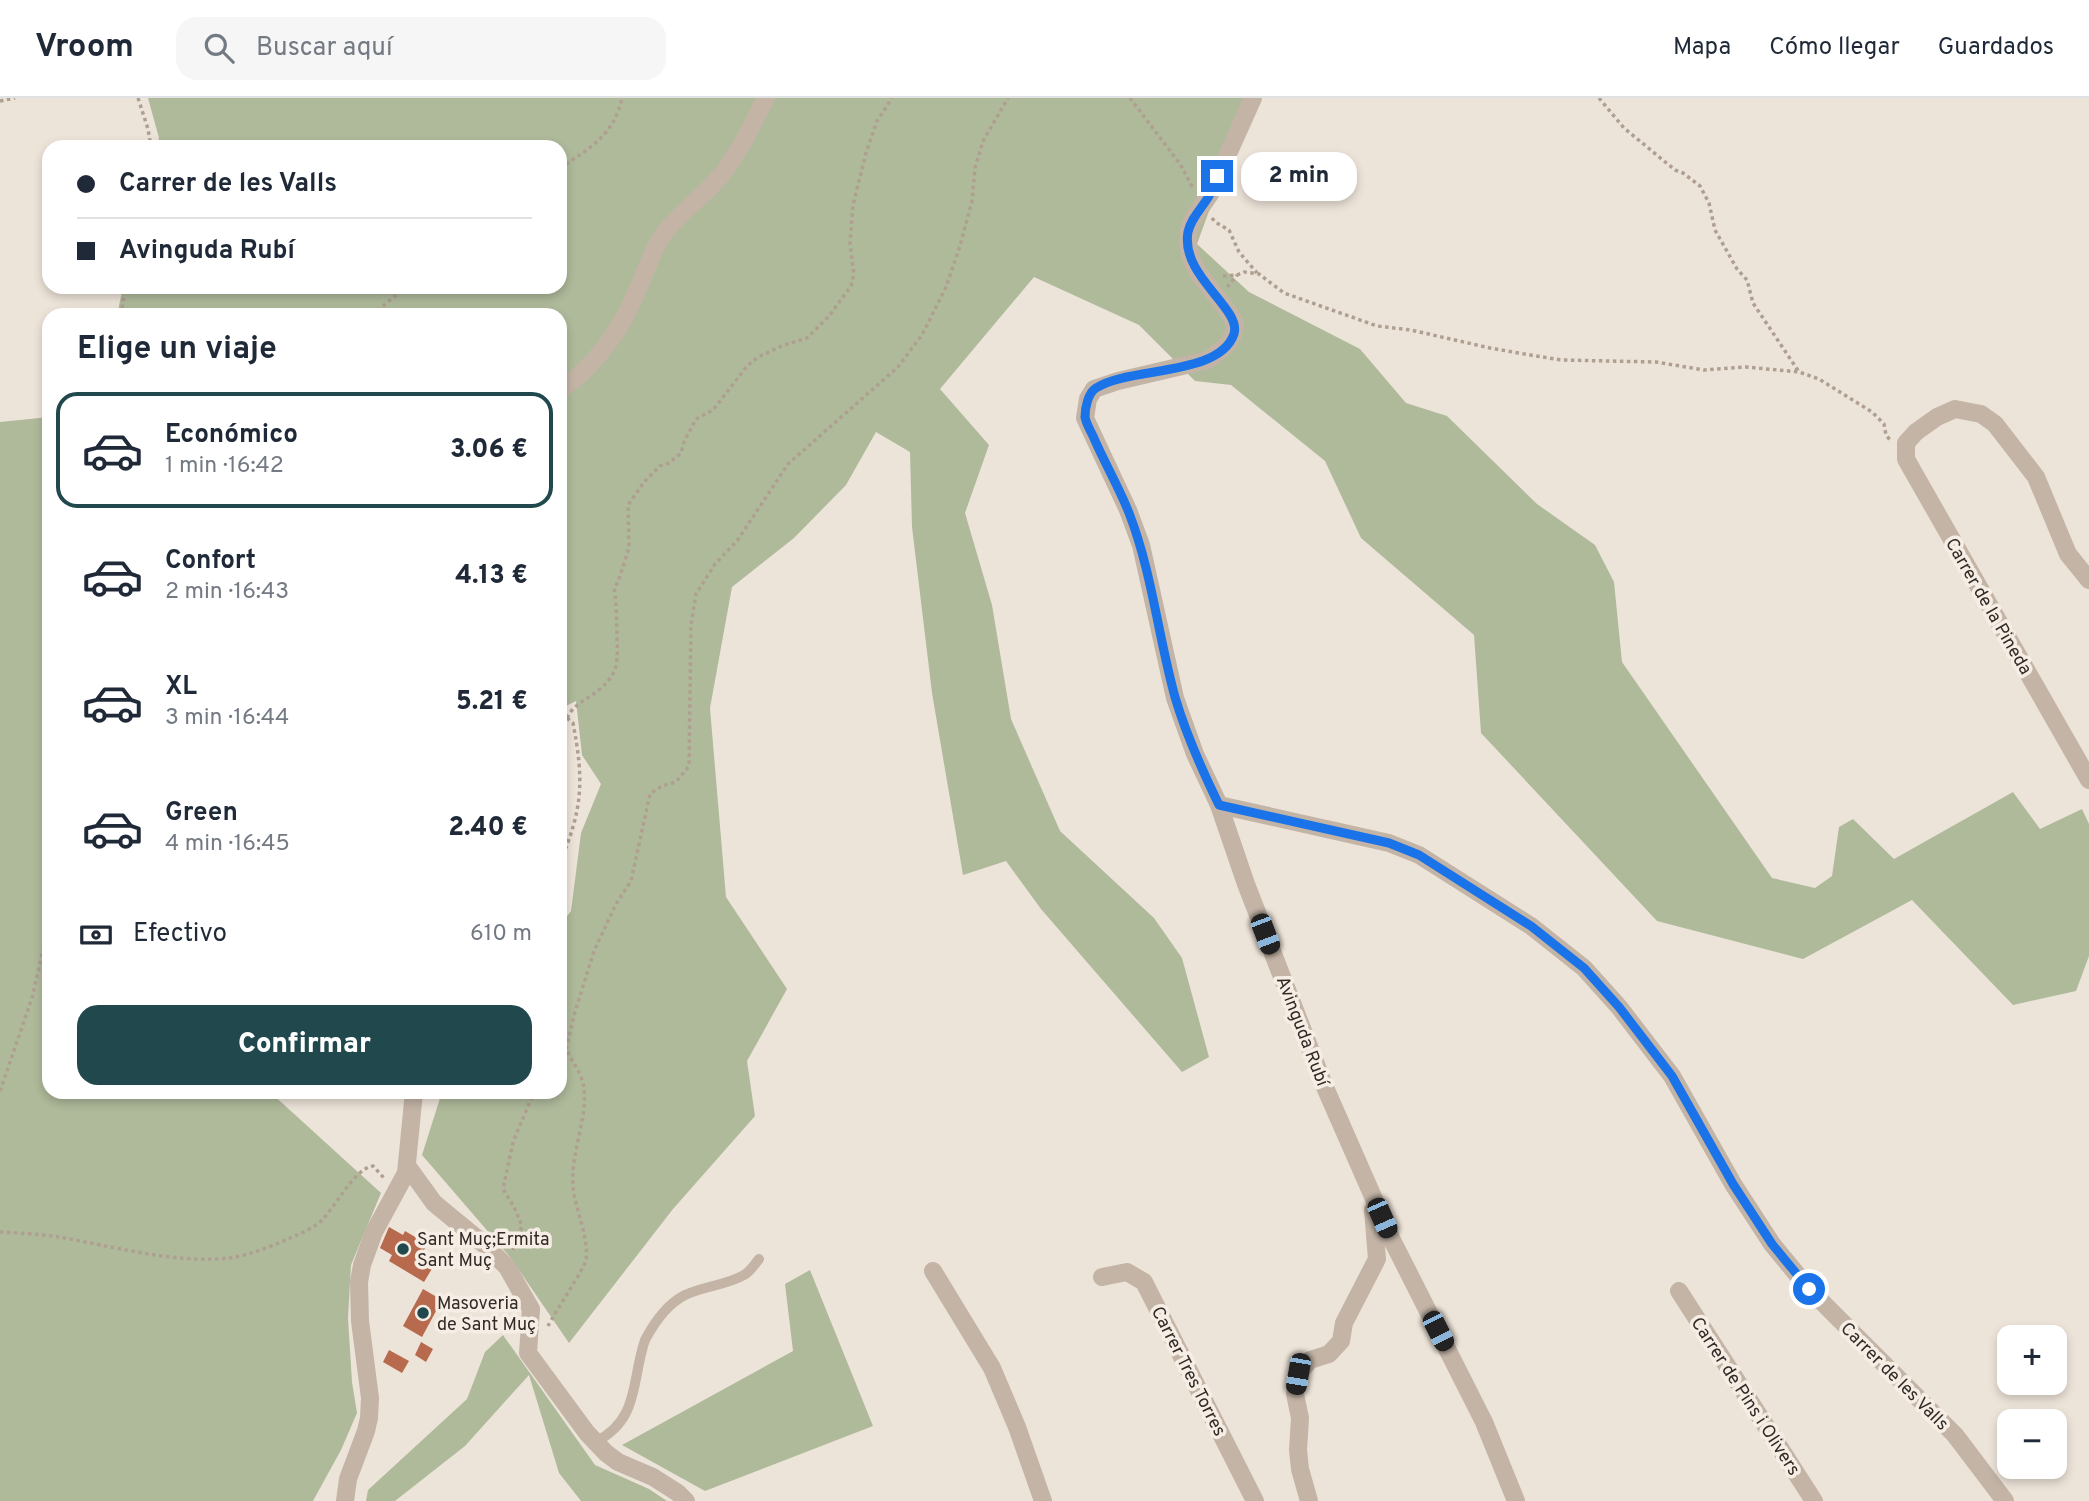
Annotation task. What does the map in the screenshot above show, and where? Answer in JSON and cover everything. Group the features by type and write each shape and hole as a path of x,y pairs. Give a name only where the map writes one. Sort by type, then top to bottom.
{"street":[{"path":"567,384 590,365 612,337 627,314 663,234 727,167 766,98"},
{"name":"Avinguda Rubí","path":"1253,98 1210,194 1189,230 1188,245 1198,273 1230,314 1235,325 1233,335 1226,346 1208,360 1118,380 1094,389 1088,399 1085,418 1128,510 1141,545 1175,698 1195,754 1219,805 1246,884 1324,1085 1392,1240 1483,1422 1516,1501"},
{"path":"1906,459 1906,443 1937,417 1955,409 1981,414 1995,424 2036,477 2068,554 2089,580"},
{"name":"Carrer de la Pineda","path":"1906,459 2089,780"},
{"name":"Carrer de les Valls","path":"1219,805 1389,843 1419,855 1531,926 1584,968 1619,1007 1672,1076 1733,1184 1772,1244 1809,1289 1955,1435 2005,1501"},
{"path":"332,1501 350,1471 366,1431 370,1398 360,1321 359,1282 374,1232 408,1167 413,1099"},
{"path":"408,1167 434,1203 485,1245 503,1263 522,1290 531,1309 528,1353 595,1442 618,1462 653,1477 686,1501"},
{"path":"1309,1501 1298,1450 1300,1418 1295,1394 1298,1374 1310,1360 1329,1354 1341,1340 1344,1323 1377,1259 1372,1196"},
{"path":"933,1270 992,1368 1017,1427 1043,1501"},
{"name":"Carrer Tres Torres","path":"1102,1277 1127,1272 1144,1282 1255,1501"},
{"name":"Carrer de Pins i Olivers","path":"1679,1291 1814,1501"},
{"path":"345,1501 350,1471"}],"lane":[{"path":"595,1442 615,1429 628,1411 645,1340 669,1306 692,1292 742,1276 751,1270 759,1259"}],"path":[{"path":"0,101 15,98"},
{"path":"138,98 150,140"},
{"path":"567,164 600,140 615,118 622,98"},
{"path":"567,843 577,817 581,788 573,723 567,718 570,711 600,690 612,677 619,659 614,589 629,548 628,505 644,482 660,466 669,463 681,453 696,419 713,410 747,366 758,357 807,338 851,286 854,274 850,244 853,205 877,121 892,98"},
{"path":"567,1045 594,951 616,904 631,881 650,794 662,786 676,782 689,766 691,624 696,594 715,564 737,541 788,464 898,368 922,335 946,287 960,246 983,141 1008,98"},
{"path":"1130,98 1180,164 1215,222 1228,230 1239,252 1259,274 1284,293 1377,326 1411,330 1490,348 1562,360 1620,360 1656,362 1704,370 1746,367 1799,372 1819,379 1872,412 1884,424 1886,435 1906,459"},
{"path":"1599,98 1624,128 1675,170 1700,186 1709,203 1715,230 1747,280 1753,303 1799,372"},
{"path":"1204,282 1211,278 1244,272 1259,274"},
{"path":"380,308 398,294"},
{"path":"0,1091 32,998 42,954"},
{"path":"546,1329 586,1262 584,1237 573,1185 574,1152 583,1109 583,1083 567,1051"},
{"path":"503,1263 513,1251 522,1226 503,1189 506,1171 513,1142 531,1099"},
{"path":"0,1232 57,1237 190,1258 229,1258 268,1248 321,1222 366,1167 373,1166 396,1192"}],"green space":[{"path":"148,98 1250,98 1197,244 1249,292 1360,349 1406,403 1447,416 1537,504 1595,545 1614,582 1622,662 1772,878 1815,888 1832,876 1839,827 1853,819 1894,859 2013,792 2040,829 2082,809 2089,824 2089,956 2076,991 2013,1005 1912,900 1803,959 1657,921 1481,733 1474,635 1361,538 1325,461 1231,385 1195,381 1139,325 1034,277 940,389 989,445 965,513 992,605 1011,719 1060,831 1154,918 1182,958 1209,1057 1182,1072 1041,909 1006,861 963,875 932,693 912,527 910,452 876,432 846,485 794,538 732,587 710,708 726,897 787,989 747,1061 755,1116 673,1209 569,1343 510,1257 422,1155 440,1099 567,1099 567,916 571,911 581,833 601,784 582,755 576,701 567,706 567,308 118,308 122,294 567,294 567,140 158,140"},
{"path":"42,418 42,1099 278,1099 381,1193 351,1265 348,1318 357,1413 341,1450 313,1501 0,1501 0,422"},
{"path":"810,1270 873,1426 705,1491 622,1445 793,1351 785,1284"},
{"path":"503,1335 595,1465 649,1489 667,1501 581,1501 559,1473 529,1375 465,1446 395,1501 366,1501 368,1490 467,1399 485,1352"}],"building":[{"name":"Sant Muç;Ermita Sant Muç","path":"389,1227 403,1235 405,1231 427,1244 422,1254 436,1262 424,1282 389,1261 392,1255 380,1248"},
{"name":"Masoveria de Sant Muç","path":"423,1289 442,1300 422,1337 403,1326"},
{"path":"421,1342 433,1349 426,1362 415,1355"},
{"path":"389,1350 409,1361 402,1373 383,1362"}],"place":[{"name":"Sant Muç;Ermita Sant Muç","path":"403,1249"},
{"name":"Masoveria de Sant Muç","path":"423,1313"}],"route":[{"path":"1217,176 1189,230 1188,245 1198,273 1230,314 1235,325 1233,335 1226,346 1208,360 1118,380 1094,389 1088,399 1085,418 1128,510 1141,545 1175,698 1195,754 1219,805 1389,843 1419,855 1531,926 1584,968 1619,1007 1672,1076 1733,1184 1772,1244 1809,1289"}]}
